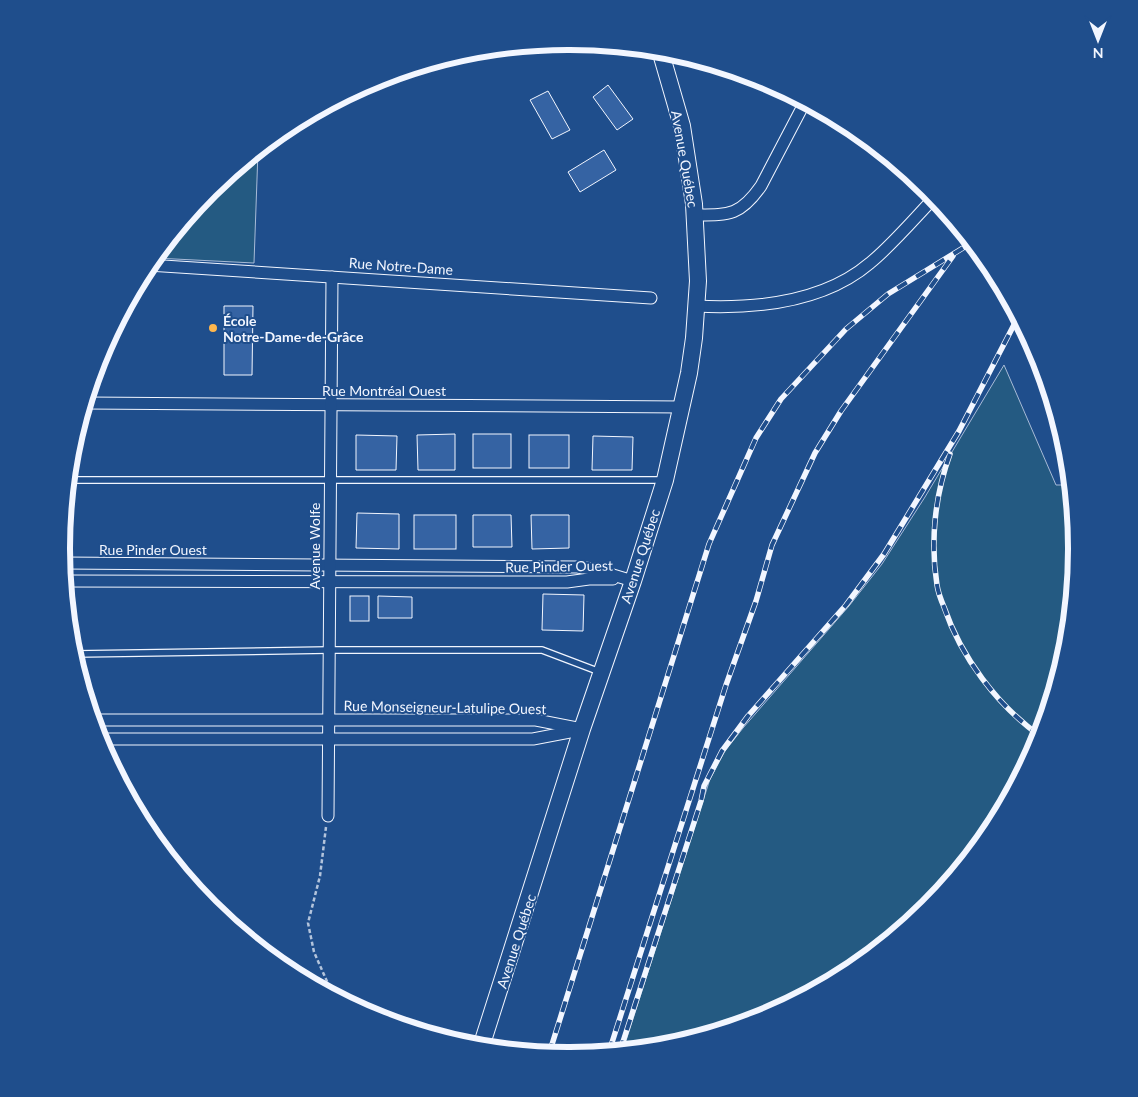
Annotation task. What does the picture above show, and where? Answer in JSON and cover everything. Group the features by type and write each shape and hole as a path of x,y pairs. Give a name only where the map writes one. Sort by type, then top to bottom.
{"main road":[{"name":"Avenue Québec","path":"483,1039 582,729 665,480 682,407 694,338 698,280 695,215 682,126 663,59"}],"street":[{"path":"695,215 726,215 743,207 753,198 802,108"},
{"path":"696,306 714,307 761,304 820,292 856,273 870,263 928,204"},
{"name":"Rue Notre-Dame","path":"159,266 651,298"},
{"name":"Avenue Wolfe","path":"328,816 332,277"},
{"name":"Rue Montréal Ouest","path":"92,402 682,407"},
{"name":"Rue Pinder Ouest","path":"71,563 577,567 593,569 632,581"},
{"name":"Rue Pinder Ouest","path":"72,581 329,580 567,582 604,579 632,581"},
{"name":"Rue Monseigneur-Latulipe Ouest","path":"101,720 536,720 582,729"},
{"name":"Rue Monseigneur-Latulipe Ouest","path":"108,738 533,738 582,729"}],"lane":[{"path":"75,480 665,480"},
{"path":"82,654 329,650 542,650 602,672"}],"path":[{"path":"328,816 320,876 308,922 314,952 328,985"}],"shaded area":[{"path":"258,160 254,263 165,258 194,220 240,174"},
{"path":"1004,365 1056,485 1063,485 1068,548 1063,614 1051,678 1030,739 1001,798 964,852 944,877 898,923 846,963 789,996 729,1021 698,1030 625,1044 710,779 725,751 849,606 882,564 925,497"}],"building":[{"path":"608,85 633,119 617,130 593,97"},
{"path":"548,91 570,130 552,139 530,100"},
{"path":"604,150 616,170 580,192 568,172"},
{"path":"224,306 253,306 252,375 224,375"},
{"path":"455,434 455,470 418,470 417,435"},
{"path":"473,434 511,434 511,468 473,468"},
{"path":"356,435 397,436 396,470 356,470"},
{"path":"529,435 569,435 569,468 529,468"},
{"path":"593,436 633,437 632,470 592,470"},
{"path":"357,513 399,514 399,549 356,548"},
{"path":"414,515 456,515 456,549 414,549"},
{"path":"473,515 511,515 512,547 473,547"},
{"path":"531,515 569,515 569,548 532,549"},
{"path":"543,594 584,595 583,631 542,630"},
{"path":"350,596 369,596 369,621 350,621"},
{"path":"378,596 412,597 412,618 378,618"}],"railway":[{"path":"551,1046 709,544 756,438 781,399 846,329 888,294 965,247"},
{"path":"611,1045 726,685 756,601 772,545 815,453 841,411 953,256"},
{"path":"622,1044 701,801 704,786 722,751 748,716 846,605 884,554 959,431 1014,324"},
{"path":"950,454 937,502 935,519 935,569 940,596 960,644 982,679 1009,710 1033,731"}],"place":[{"name":"École Notre-Dame-de-Grâce","path":"213,328"}]}
